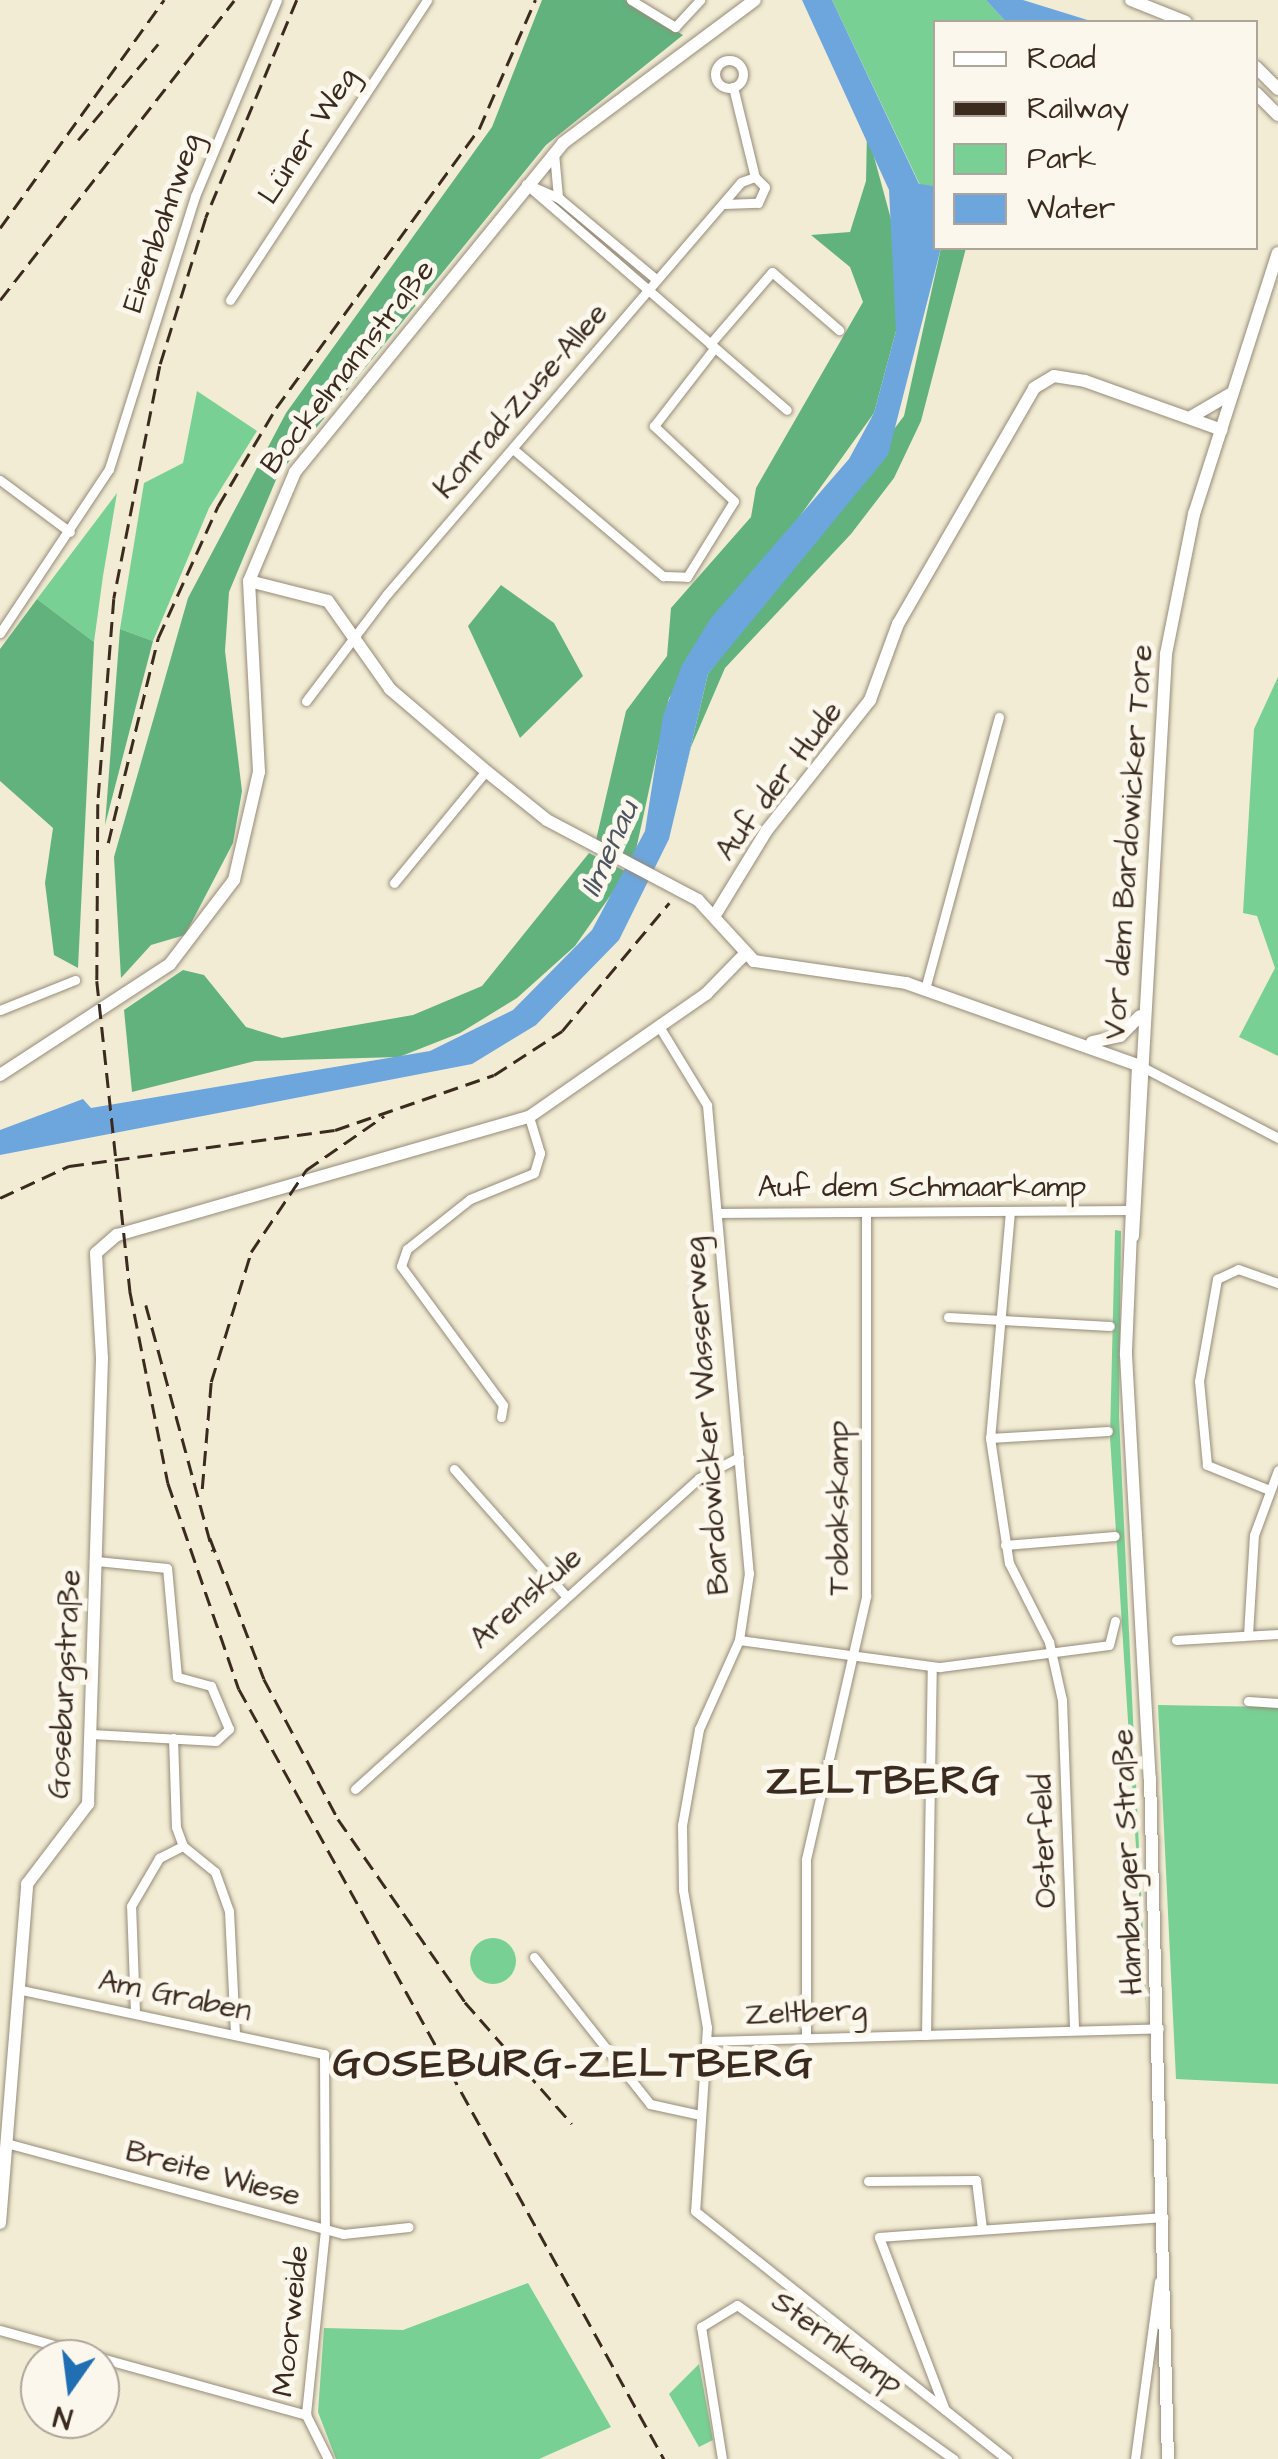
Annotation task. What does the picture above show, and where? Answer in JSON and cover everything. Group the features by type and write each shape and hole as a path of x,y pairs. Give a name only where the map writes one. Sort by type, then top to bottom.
{"main road":[{"name":"Bockelmannstraße","path":"0,1075 170,964 234,880 259,772 248,580 294,472 554,153 754,0"},
{"path":"1131,0 1148,2 1182,20"},
{"path":"1258,69 1278,89"},
{"path":"1258,95 1278,115"},
{"name":"Vor dem Bardowicker Tore","path":"1128,1263 1127,1210 1166,654 1222,430 1270,290 1278,253"},
{"name":"Vor dem Bardowicker Tore","path":"1270,290 1278,276"},
{"name":"Auf der Hude","path":"715,915 761,838 870,700 898,624 1034,388 1071,378 1222,430"},
{"path":"1188,418 1235,392"},
{"path":"248,580 317,595 357,631 390,689 486,771 590,844 669,884 715,915 744,955 926,989 1088,1042 1138,1065"},
{"path":"529,1117 660,1028 744,955"},
{"path":"1088,1042 1120,1036 1140,1016"},
{"name":"Vor dem Bardowicker Tore","path":"1128,1263 1138,1211 1138,1065"},
{"name":"Goseburgstraße","path":"0,2223 27,1884 50,1846 86,1814 96,1561 100,1246 529,1117"},
{"name":"Hamburger Straße","path":"1128,1263 1160,2028 1168,2274 1168,2459"}],"street":[{"name":"Lüner Weg","path":"230,300 427,0"},
{"path":"631,0 666,25 681,24 700,0"},
{"name":"Eisenbahnweg","path":"70,532 109,468 195,196 276,1"},
{"path":"732,87 755,177"},
{"path":"554,153 560,199"},
{"name":"Konrad-Zuse-Allee","path":"306,701 357,631 723,205 755,177 765,187 758,203 723,205"},
{"path":"526,184 560,199 657,280"},
{"path":"526,184 646,292 788,410"},
{"path":"513,448 672,580 694,568 734,501 654,426 772,272 839,330"},
{"path":"0,480 70,532 0,634"},
{"path":"926,989 999,716"},
{"path":"394,883 486,771"},
{"path":"0,1010 75,980"},
{"name":"Bardowicker Wasserweg","path":"660,1028 704,1095 718,1213 748,1573 739,1640 704,1714 682,1822 682,1883 707,2041"},
{"path":"1138,1065 1278,1138"},
{"path":"501,1417 503,1405 407,1283 402,1258 470,1199 534,1173 540,1153 529,1117"},
{"name":"Auf dem Schmaarkamp","path":"718,1213 1127,1210"},
{"name":"Osterfeld","path":"1010,1211 990,1438 1004,1545 1053,1652 1066,1730 1074,2030"},
{"name":"Tobakskamp","path":"806,2038 806,1859 852,1656 867,1550 866,1212"},
{"path":"1267,1489 1207,1466 1200,1381 1217,1278 1238,1269 1278,1282"},
{"path":"948,1317 1002,1324 1110,1326"},
{"path":"990,1438 1108,1431"},
{"name":"Arenskule","path":"355,1790 699,1478 739,1457"},
{"path":"454,1469 566,1596"},
{"path":"1248,1635 1252,1548 1267,1489 1278,1470"},
{"path":"1004,1545 1115,1536"},
{"path":"91,1734 225,1738 210,1686 176,1677 177,1606 167,1568 96,1561"},
{"path":"739,1640 932,1667 1109,1645 1115,1621"},
{"path":"1176,1640 1278,1634"},
{"path":"926,2034 932,1667"},
{"path":"1248,1701 1278,1703"},
{"path":"173,1738 170,1798 182,1846 215,1872 229,1911 234,2034"},
{"path":"135,2013 131,1906 159,1858 182,1846"},
{"path":"534,1957 650,2104 700,2115"},
{"name":"Am Graben","path":"16,1988 324,2054"},
{"name":"Zeltberg","path":"1007,2459 695,2211 707,2041 1160,2028"},
{"name":"Moorweide","path":"306,2414 325,2230 324,2054"},
{"name":"Breite Wiese","path":"6,2143 325,2230 408,2227"},
{"path":"868,2181 976,2180 982,2229"},
{"path":"946,2412 879,2237 1166,2216"},
{"path":"1135,2459 1158,2290 1168,2274"},
{"name":"Sternkamp","path":"722,2459 701,2328 737,2306 954,2459"},
{"path":"0,2330 306,2414 328,2459"}],"green space":[{"path":"542,0 625,0 683,35 546,145 278,475 229,592 225,651 242,791 233,843 185,935 151,945 121,978 114,857 188,598 286,413 492,127"},
{"path":"832,0 986,0 1004,20 933,20 933,186 920,185"},
{"path":"867,131 898,245 896,331 874,413 669,698 634,859 596,840 626,711 667,656 671,608 751,517 756,488 863,302 850,267 811,235 850,232 866,181"},
{"path":"941,250 965,250 921,421 894,478 851,534 725,668 691,747 669,839 708,674 904,416"},
{"path":"197,391 257,431 209,508 153,641 120,629 144,483 183,463"},
{"path":"117,493 103,576 94,642 37,599"},
{"path":"501,585 554,623 583,676 520,738 468,626"},
{"path":"37,599 94,642 78,968 54,955 45,883 53,828 0,781 0,649"},
{"path":"120,629 153,641 105,825"},
{"path":"1278,677 1278,1056 1239,1037 1275,968 1257,916 1243,913 1254,729"},
{"path":"589,853 627,872 575,946 517,998 460,1033 399,1057 255,1061 132,1092 124,1010 183,970 204,975 246,1027 282,1038 413,1015 482,986"},
{"path":"1115,1230 1121,1231 1119,1416 1147,2021 1110,1437"},
{"path":"1158,1705 1278,1707 1278,2084 1176,2079"},
{"path":"493,1938 510,1944 516,1961 510,1978 493,1984 476,1978 470,1961 476,1944"},
{"path":"528,2283 611,2427 539,2459 336,2459 318,2412 324,2328 403,2330"},
{"path":"699,2364 713,2440 699,2447 669,2394"}],"water":[{"path":"802,0 832,0 919,184 933,186 933,250 940,250 888,455 708,674 669,839 619,940 536,1025 472,1064 0,1155 0,1130 83,1099 91,1108 430,1051 513,1010 592,930 645,831 663,716 682,665 711,618 849,459 874,413 896,331 889,190"},
{"path":"986,0 1023,0 1088,20 1004,20"}],"railway":[{"path":"0,228 164,0"},
{"path":"0,300 234,0"},
{"path":"297,0 206,218 160,366 114,599 98,804 97,981 130,1291 168,1483 239,1689 664,2459"},
{"path":"108,843 158,638 218,506 276,408 479,129 535,0"},
{"path":"78,140 158,44"},
{"path":"0,1198 69,1166 335,1130 494,1075 562,1031 669,903"},
{"path":"202,1489 211,1382 251,1252 306,1170 384,1116"},
{"path":"146,1305 213,1551"},
{"path":"210,1538 264,1679 338,1819 465,2002 572,2124"}],"district":[{"name":"ZELTBERG","path":"884,1782"},
{"name":"GOSEBURG-ZELTBERG","path":"574,2065"}],"water label":[{"name":"Ilmenau","path":"610,849"}]}
